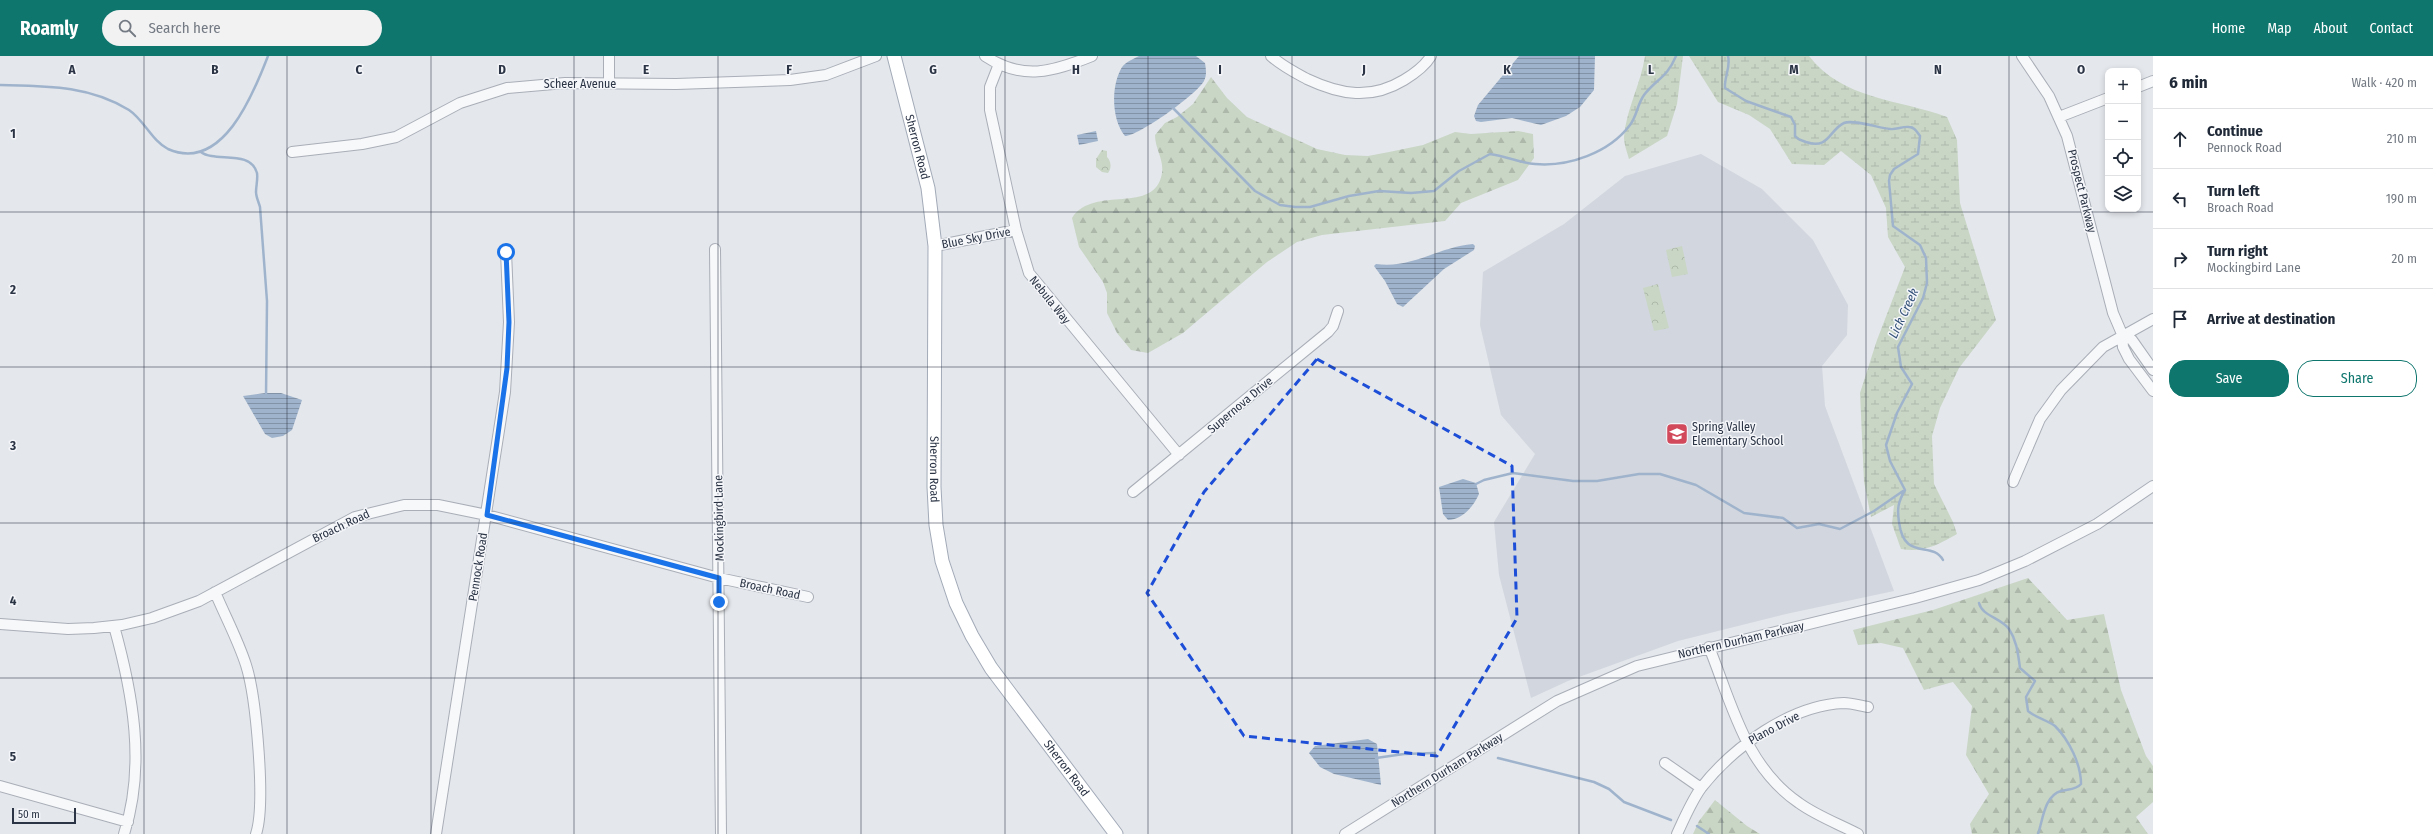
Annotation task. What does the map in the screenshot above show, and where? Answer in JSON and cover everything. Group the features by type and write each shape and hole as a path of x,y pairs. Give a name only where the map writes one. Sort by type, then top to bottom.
{"main road":[{"name":"Sherron Road","path":"894,56 928,188 935,246 934,487 938,544 948,582 964,621 991,668 1116,834"}],"street":[{"path":"609,56 609,83"},
{"name":"Scheer Avenue","path":"292,152 362,144 396,137 460,103 494,90 540,84 736,83 790,80 826,75 876,56"},
{"path":"985,56 999,64 1034,73 1064,66 1092,56"},
{"path":"1271,56 1283,67 1321,86 1341,93 1358,95 1380,92 1394,86 1413,75 1431,56"},
{"name":"Prospect Parkway","path":"2022,56 2039,81 2060,117 2074,157 2113,314 2122,334 2123,347 2129,359 2153,391"},
{"name":"Nebula Way","path":"999,64 990,87 990,110 1025,265 1034,281 1179,455"},
{"path":"2141,86 2153,82"},
{"path":"2060,117 2105,99"},
{"name":"Blue Sky Drive","path":"935,246 1016,230"},
{"name":"Mockingbird Lane","path":"715,249 721,834"},
{"name":"Pennock Road","path":"436,834 487,515 507,368 509,322 506,252"},
{"name":"Supernova Drive","path":"1133,492 1328,332 1333,326 1338,311"},
{"path":"2013,482 2030,439 2050,404 2087,361 2103,347 2122,334 2153,319"},
{"name":"Prospect Parkway","path":"2122,334 2132,340 2153,370"},
{"name":"Northern Durham Parkway","path":"1345,834 1557,701 1637,666 1709,647 1915,598 1979,580 2025,561 2097,524 2153,486"},
{"name":"Broach Road","path":"0,624 68,629 114,626 152,618 199,601 337,525 369,512 404,505 420,504 438,505 487,515 719,578 808,597"},
{"path":"215,592 246,666 251,693 258,749 261,807 256,834"},
{"path":"114,626 132,706 136,767 133,802 124,834"},
{"path":"1709,647 1746,743 1757,761 1783,791 1816,813 1858,834"},
{"name":"Plano Drive","path":"1677,834 1701,788 1746,743 1787,719 1829,705 1845,703 1868,708"},
{"path":"1665,763 1701,788"},
{"path":"0,786 128,822"}],"highlighted area":[{"path":"1317,359 1512,466 1517,618 1437,756 1244,736 1147,593 1204,492"}],"shaded area":[{"name":"Spring Valley Elementary School","path":"1701,154 1762,189 1813,240 1848,305 1847,335 1822,366 1825,406 1894,591 1786,614 1678,641 1568,681 1531,698 1499,575 1494,522 1535,454 1501,415 1480,325 1483,272 1564,224 1625,176"}],"green space":[{"path":"1645,56 1683,56 1677,104 1667,136 1629,159 1624,140 1625,127"},
{"path":"1689,56 1809,56 1823,71 1838,82 1855,90 1947,117 1957,140 1960,203 1996,320 1959,368 1940,408 1932,436 1934,484 1953,522 1957,534 1943,542 1923,549 1901,549 1892,524 1894,505 1871,517 1864,482 1860,393 1877,340 1905,267 1888,237 1886,208 1871,175 1841,151 1824,165 1792,164 1770,129 1749,115 1718,102"},
{"path":"1211,77 1227,98 1247,117 1317,149 1345,155 1368,156 1423,145 1455,132 1471,134 1518,131 1533,134 1534,158 1518,180 1461,203 1445,221 1322,235 1297,242 1267,262 1183,333 1148,353 1131,350 1117,333 1107,313 1107,293 1103,282 1079,247 1072,218 1082,208 1094,203 1136,197 1148,193 1157,186 1162,173 1162,168 1155,135 1165,123 1177,117 1193,104"},
{"path":"1102,150 1107,151 1107,157 1110,163 1108,173 1102,172 1096,167 1096,159"},
{"path":"1682,246 1688,274 1672,277 1666,250"},
{"path":"1658,284 1669,328 1654,331 1643,288"},
{"path":"2028,578 2067,620 2104,614 2121,690 2146,756 2153,766 2153,802 2136,817 2148,834 1972,834 1970,824 1989,794 1966,755 1972,706 1953,682 1924,690 1903,648 1881,643 1858,645 1853,630 1933,610"},
{"path":"1715,800 1747,826 1760,834 1693,834 1699,821"}],"water":[{"path":"1139,56 1196,56 1205,63 1206,76 1199,87 1180,104 1142,129 1125,136 1117,122 1115,114 1115,87 1117,78 1123,66"},
{"path":"1519,56 1595,56 1594,90 1580,107 1566,116 1541,125 1512,118 1481,122 1476,121 1474,116 1478,105"},
{"path":"1096,131 1098,141 1079,145 1077,135"},
{"path":"1473,244 1475,246 1474,250 1444,269 1403,307 1397,304 1385,281 1374,266 1376,264 1389,265 1413,261 1448,249"},
{"path":"265,393 281,393 302,400 292,430 283,436 272,438 265,434 243,396"},
{"path":"1463,479 1476,483 1479,494 1467,512 1458,518 1448,520 1443,514 1439,487"},
{"path":"1368,739 1377,744 1381,785 1334,774 1320,767 1309,753 1315,746"}],"waterway":[{"path":"0,85 66,88 98,96 129,110 139,119 157,141 168,149 187,153 204,150 219,140 233,126 254,90 268,56"},
{"path":"1172,107 1255,191 1280,205 1310,207 1349,196 1379,191 1411,193 1434,191 1459,171 1490,154 1535,164 1561,163 1587,156 1611,143 1630,125 1644,95 1665,74 1676,56"},
{"name":"Lick Creek","path":"1728,56 1729,64 1725,80 1725,88 1746,101 1791,117 1795,125 1795,136 1800,140 1814,144 1820,143 1828,138 1839,126 1848,122 1890,129 1911,127 1916,130 1920,136 1918,154 1894,169 1890,175 1889,181 1893,226 1920,245 1926,258 1927,283 1923,298 1898,347 1901,367 1912,384 1897,413 1886,445 1890,461 1905,490 1899,502 1898,509 1902,534 1906,542 1912,546 1932,551 1938,554 1943,560"},
{"path":"201,152 215,157 247,161 253,166 257,173 256,194 260,207 267,301 266,396"},
{"path":"1474,485 1484,480 1513,473 1573,481 1597,481 1639,474 1660,474 1696,485 1744,513 1783,518 1797,528 1819,524 1840,529 1874,511 1903,491"},
{"name":"Lick Creek","path":"1979,603 1984,611 2006,625 2009,629 2018,653 2020,668 2035,681 2026,697 2028,711 2055,726 2065,738 2079,768 2081,784 2074,788 2061,791 2051,798 2045,809 2038,834"},
{"path":"1376,758 1404,754 1435,753"},
{"path":"1498,758 1594,782 1609,789 1624,802 1671,820"},
{"path":"1697,826 1709,834"}],"place":[{"name":"Spring Valley Elementary School","path":"1677,434"}],"route":[{"path":"506,252 509,322 507,368 487,515 719,578 719,602"}]}
